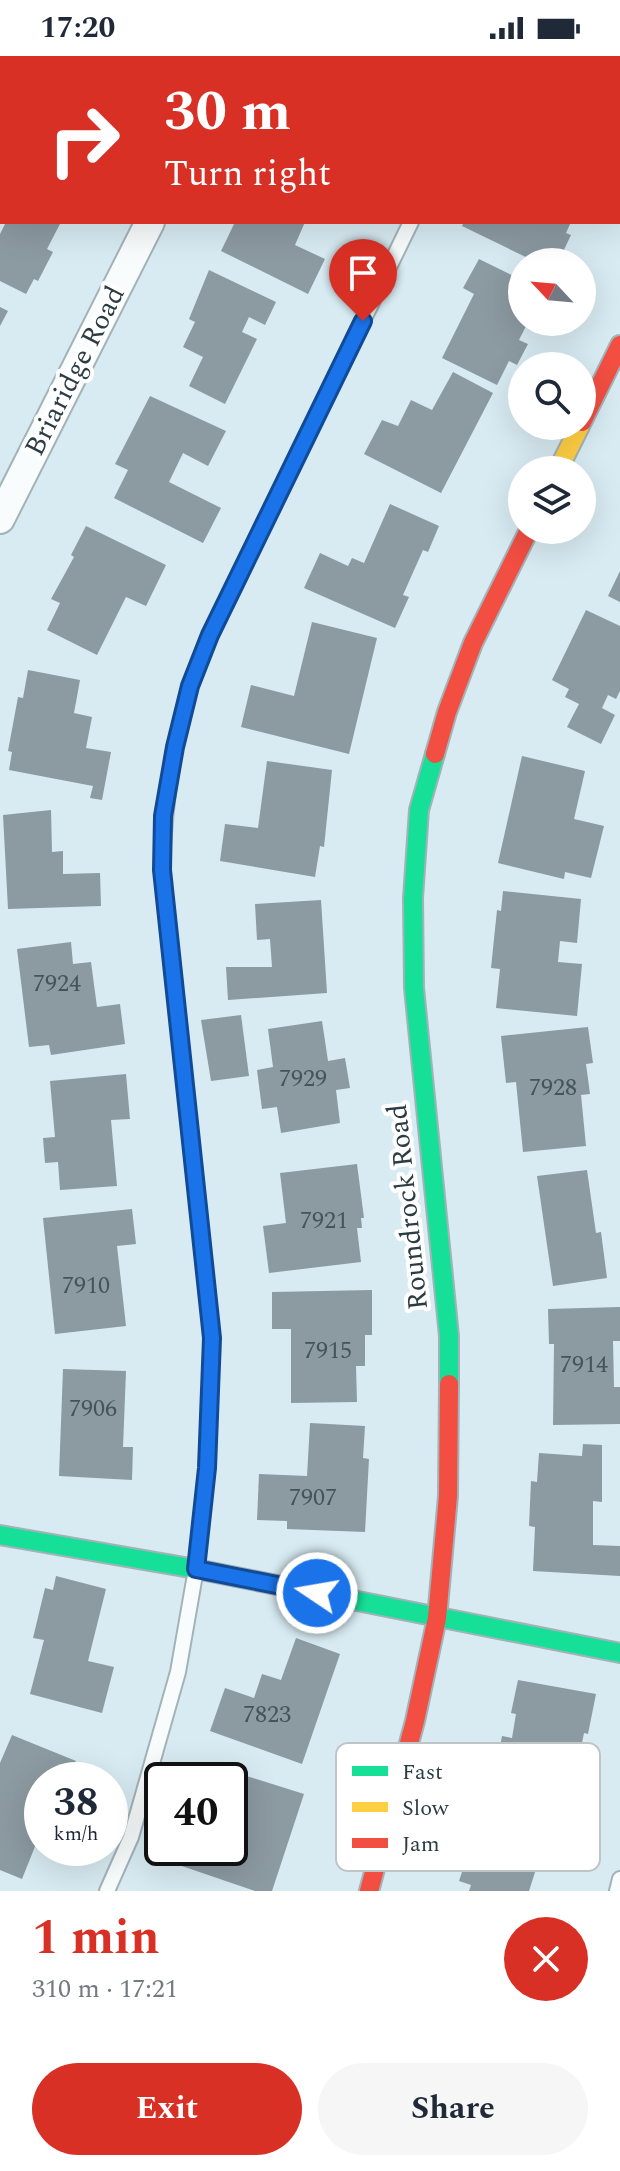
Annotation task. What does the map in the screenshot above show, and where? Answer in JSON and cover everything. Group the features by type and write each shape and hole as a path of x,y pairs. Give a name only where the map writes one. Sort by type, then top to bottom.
{"street":[{"name":"Briaridge Road","path":"0,519 149,224"},
{"path":"596,394 620,345"},
{"name":"Roundrock Road","path":"409,1743 437,1618 448,1496 449,1336 414,988 413,898 419,810 447,712 473,643 522,544"},
{"path":"0,1535 196,1569 620,1653"},
{"name":"Roundrock Road","path":"369,1891 374,1871"}],"lane":[{"path":"107,1891 131,1837 178,1672 196,1569 207,1468 212,1338 162,870 163,816 175,747 190,686 210,635 410,224"},
{"path":"617,1891 620,1879"}],"building":[{"path":"5,224 60,224 47,249 53,252 38,281 34,279 26,294 0,281 0,234"},
{"path":"234,224 304,224 295,245 325,259 308,294 221,251"},
{"path":"463,224 570,224 566,233 571,235 565,248 508,248"},
{"path":"479,259 508,273 508,336 521,336 519,340 528,344 524,352 508,352 508,363 497,385 442,358 474,294 463,288"},
{"path":"209,270 276,302 265,325 249,317 242,332 257,339 225,404 189,386 203,357 183,347 195,322 189,319"},
{"path":"0,307 8,311 0,326"},
{"path":"453,372 493,393 441,493 364,454 382,420 398,426 411,400 432,410"},
{"path":"150,396 226,431 208,466 183,453 169,482 221,508 203,543 114,498 128,470 115,464"},
{"path":"390,504 439,526 428,552 423,550 403,595 409,597 395,628 304,588 320,553 348,566 352,558 364,563"},
{"path":"86,526 166,565 146,606 126,597 97,655 47,630 60,603 51,599 74,557 71,555"},
{"path":"620,571 620,602 608,596"},
{"path":"586,610 620,626 620,691 616,699 608,695 602,708 615,715 601,744 567,727 579,704 565,697 569,689 552,680"},
{"path":"312,622 377,638 349,754 241,727 251,685 294,696"},
{"path":"28,670 80,680 74,713 92,717 86,748 111,752 102,800 90,798 93,786 9,770 12,752 8,751 18,697 23,698"},
{"path":"522,756 585,771 574,819 604,826 591,878 565,872 564,879 498,863"},
{"path":"267,761 332,770 324,847 320,846 315,877 220,861 225,824 258,828"},
{"path":"51,810 52,852 63,851 63,874 100,873 101,906 8,909 3,815"},
{"path":"503,891 581,899 577,943 560,941 558,962 582,964 577,1016 496,1008 500,969 491,968 497,910 501,911"},
{"path":"321,900 327,993 228,1000 226,967 272,967 270,939 257,940 255,904"},
{"path":"71,942 73,964 91,962 97,1007 120,1004 125,1044 51,1055 49,1045 29,1047 17,949"},
{"path":"241,1015 249,1076 211,1081 201,1020"},
{"path":"322,1021 328,1061 345,1058 350,1088 336,1090 340,1123 281,1133 277,1107 262,1109 257,1070 273,1067 268,1029"},
{"path":"588,1027 593,1063 586,1064 590,1094 581,1095 586,1146 523,1152 516,1082 506,1083 501,1036"},
{"path":"126,1074 130,1119 111,1120 117,1186 60,1190 58,1162 45,1163 43,1138 55,1137 50,1081"},
{"path":"357,1164 364,1218 361,1218 362,1228 357,1228 361,1262 269,1273 263,1226 286,1223 280,1173"},
{"path":"587,1170 596,1233 601,1232 607,1278 553,1286 537,1176"},
{"path":"132,1209 136,1244 117,1246 126,1326 55,1334 43,1218"},
{"path":"372,1290 372,1335 365,1335 365,1366 356,1366 357,1402 291,1403 291,1329 272,1329 272,1292"},
{"path":"620,1307 620,1341 613,1341 614,1387 620,1387 620,1424 553,1425 554,1344 549,1344 548,1309"},
{"path":"63,1369 126,1371 123,1447 133,1447 132,1480 59,1476"},
{"path":"310,1423 365,1426 363,1458 369,1459 365,1532 287,1529 287,1521 257,1520 259,1474 307,1476"},
{"path":"583,1444 602,1445 602,1502 593,1501 593,1545 620,1546 620,1576 533,1571 535,1527 529,1526 531,1481 537,1482 539,1453 582,1456"},
{"path":"56,1576 106,1589 88,1661 114,1667 102,1713 30,1694 44,1640 33,1638 45,1588 53,1590"},
{"path":"296,1638 340,1654 302,1764 210,1731 225,1688 254,1698 262,1674 281,1680"},
{"path":"518,1680 596,1694 588,1734 584,1733 582,1743 501,1743 502,1736 512,1738 516,1714 511,1713"},
{"path":"12,1735 76,1761 24,1762 24,1866 27,1866 22,1879 0,1870 0,1763"},
{"path":"248,1776 304,1794 272,1891 255,1891 182,1866 248,1866"},
{"path":"462,1871 535,1871 529,1891 469,1891 471,1885 459,1881"}],"traffic: fast":[{"path":"435,754 419,810 413,898 414,988 449,1336 449,1384"},
{"path":"0,1535 196,1569 620,1653"}],"traffic: slow":[{"path":"565,456 573,440"}],"traffic: jam":[{"path":"596,394 620,345"},
{"path":"435,754 473,643 522,544"},
{"path":"409,1743 437,1618 448,1496 449,1384"},
{"path":"369,1891 374,1871"}],"route":[{"path":"317,1593 196,1569 207,1468 212,1338 162,870 163,816 190,686 210,635 363,321"}]}
